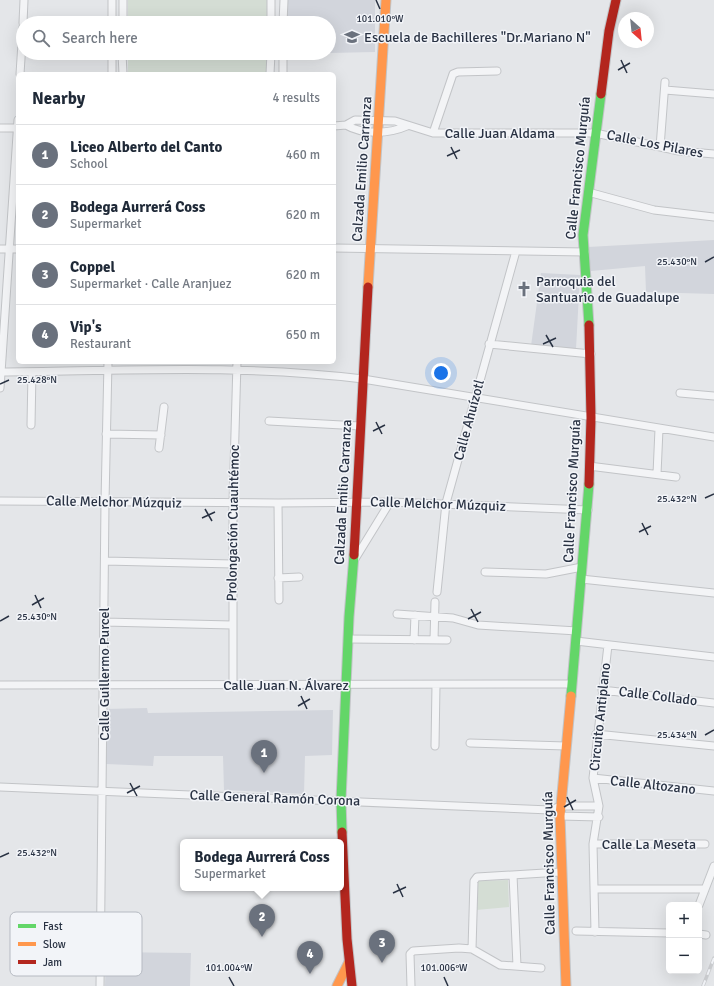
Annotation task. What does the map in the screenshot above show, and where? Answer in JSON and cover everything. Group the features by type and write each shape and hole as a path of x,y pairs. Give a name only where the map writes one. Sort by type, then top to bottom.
{"main road":[{"name":"Calzada Emilio Carranza","path":"343,839 341,800 346,685 370,250 380,132 386,0"},
{"name":"Calle Francisco Murguía","path":"566,986 560,816 588,510 591,418 591,354 583,235 609,31 616,0"},
{"name":"Calzada Emilio Carranza","path":"344,861 349,962 352,986"},
{"path":"334,986 349,962"}],"street":[{"path":"23,16 24,0"},
{"path":"112,0 112,16"},
{"path":"123,0 123,16"},
{"path":"271,0 271,16"},
{"path":"283,16 284,0"},
{"path":"20,72 21,60"},
{"path":"112,60 112,72"},
{"path":"122,60 123,72"},
{"path":"270,72 271,60"},
{"path":"283,60 283,72"},
{"path":"433,133 453,74 458,72 497,71"},
{"path":"660,147 665,82"},
{"path":"665,90 714,94"},
{"name":"Calle Juan Aldama","path":"336,126 346,125 355,120 395,121 433,133 595,133"},
{"name":"Calle Juan Aldama","path":"346,125 354,130 380,132 395,131 407,126"},
{"path":"0,128 16,128"},
{"name":"Calle Los Pilares","path":"595,133 660,147 714,154"},
{"path":"0,388 16,155"},
{"path":"588,192 654,210 714,217"},
{"path":"0,249 16,248"},
{"path":"336,248 370,250 585,252"},
{"name":"Calle Ahuízotl","path":"437,592 446,503 489,344 516,252"},
{"path":"489,344 591,354"},
{"name":"Calle Guillermo Purcel","path":"101,912 105,502 108,364"},
{"path":"0,372 108,371 237,366 363,379 591,418 714,437"},
{"name":"Prolongación Cuauhtémoc","path":"233,684 233,503 237,366"},
{"path":"31,425 32,372"},
{"path":"680,393 714,396"},
{"path":"159,448 164,407"},
{"path":"269,421 360,426"},
{"path":"658,474 659,429"},
{"path":"106,434 161,435"},
{"path":"589,466 676,477"},
{"name":"Calle Melchor Múzquiz","path":"0,501 233,503 390,502 446,503 588,510"},
{"path":"354,560 361,551 390,502"},
{"path":"278,503 279,600"},
{"path":"105,561 233,564"},
{"path":"486,572 546,574 582,567"},
{"path":"278,578 299,577"},
{"path":"581,579 714,593"},
{"path":"434,640 435,602"},
{"path":"397,614 453,618 478,625 577,631"},
{"path":"414,640 415,615"},
{"path":"104,622 232,625"},
{"path":"349,639 447,640"},
{"name":"Circuito Antiplano","path":"576,641 714,657"},
{"name":"Circuito Antiplano","path":"595,932 593,844 599,817 599,806 593,778 596,734 608,645"},
{"name":"Calle Juan N. Álvarez","path":"0,684 572,684"},
{"path":"435,746 436,685"},
{"name":"Calle Collado","path":"602,690 714,703"},
{"path":"596,734 714,746"},
{"path":"470,743 566,746"},
{"name":"Calle Altozano","path":"593,778 714,791"},
{"name":"Calle General Ramón Corona","path":"0,787 103,790 550,810 561,806 599,806"},
{"name":"Calle General Ramón Corona","path":"550,810 560,816"},
{"path":"560,816 599,817"},
{"name":"Calle La Meseta","path":"593,844 705,844"},
{"path":"700,902 714,866"},
{"path":"472,949 475,879 479,876 561,872"},
{"path":"512,875 517,966"},
{"path":"594,889 704,889"},
{"path":"576,931 666,933"},
{"path":"411,986 411,952 447,948 472,949 500,965 541,968"},
{"name":"Calle Guillermo Purcel","path":"100,976 100,986"}],"shaded area":[{"path":"128,0 269,0 269,16 128,16"},
{"name":"Escuela de Bachilleres \"Dr.Mariano N\"","path":"287,0 375,0 375,52 336,53 336,16 287,16"},
{"path":"128,60 268,60 268,72 128,72"},
{"path":"714,240 714,294 646,292 645,266 591,271 588,247"},
{"path":"541,273 580,275 576,349 531,346"},
{"path":"147,708 148,713 333,710 332,755 305,756 304,794 224,790 223,756 154,756 153,766 106,764 105,709"},
{"path":"508,880 509,907 476,910 475,881"},
{"path":"142,952 191,953 190,986 105,986 105,976 142,976"}],"railway":[{"path":"703,986 714,958"}],"traffic: fast":[{"path":"589,325 583,235 601,94"},
{"path":"571,696 589,484"},
{"path":"342,832 341,800 349,617 354,555"}],"traffic: slow":[{"path":"368,287 386,0"},
{"path":"566,986 560,816 571,696"},
{"path":"337,986 349,962"}],"traffic: jam":[{"path":"601,94 609,31 616,0"},
{"path":"354,555 368,287"},
{"path":"589,325 591,418 589,484"},
{"path":"342,832 342,839"},
{"path":"344,875 347,939 352,986"}],"place":[{"name":"Escuela de Bachilleres \"Dr.Mariano N\"","path":"352,37"},
{"name":"Parroquia del Santuario de Guadalupe","path":"524,289"},
{"name":"Liceo Alberto del Canto","path":"264,773"},
{"name":"Bodega Aurrerá Coss","path":"262,937"},
{"name":"Coppel","path":"382,963"},
{"name":"Vip's","path":"310,974"}]}
